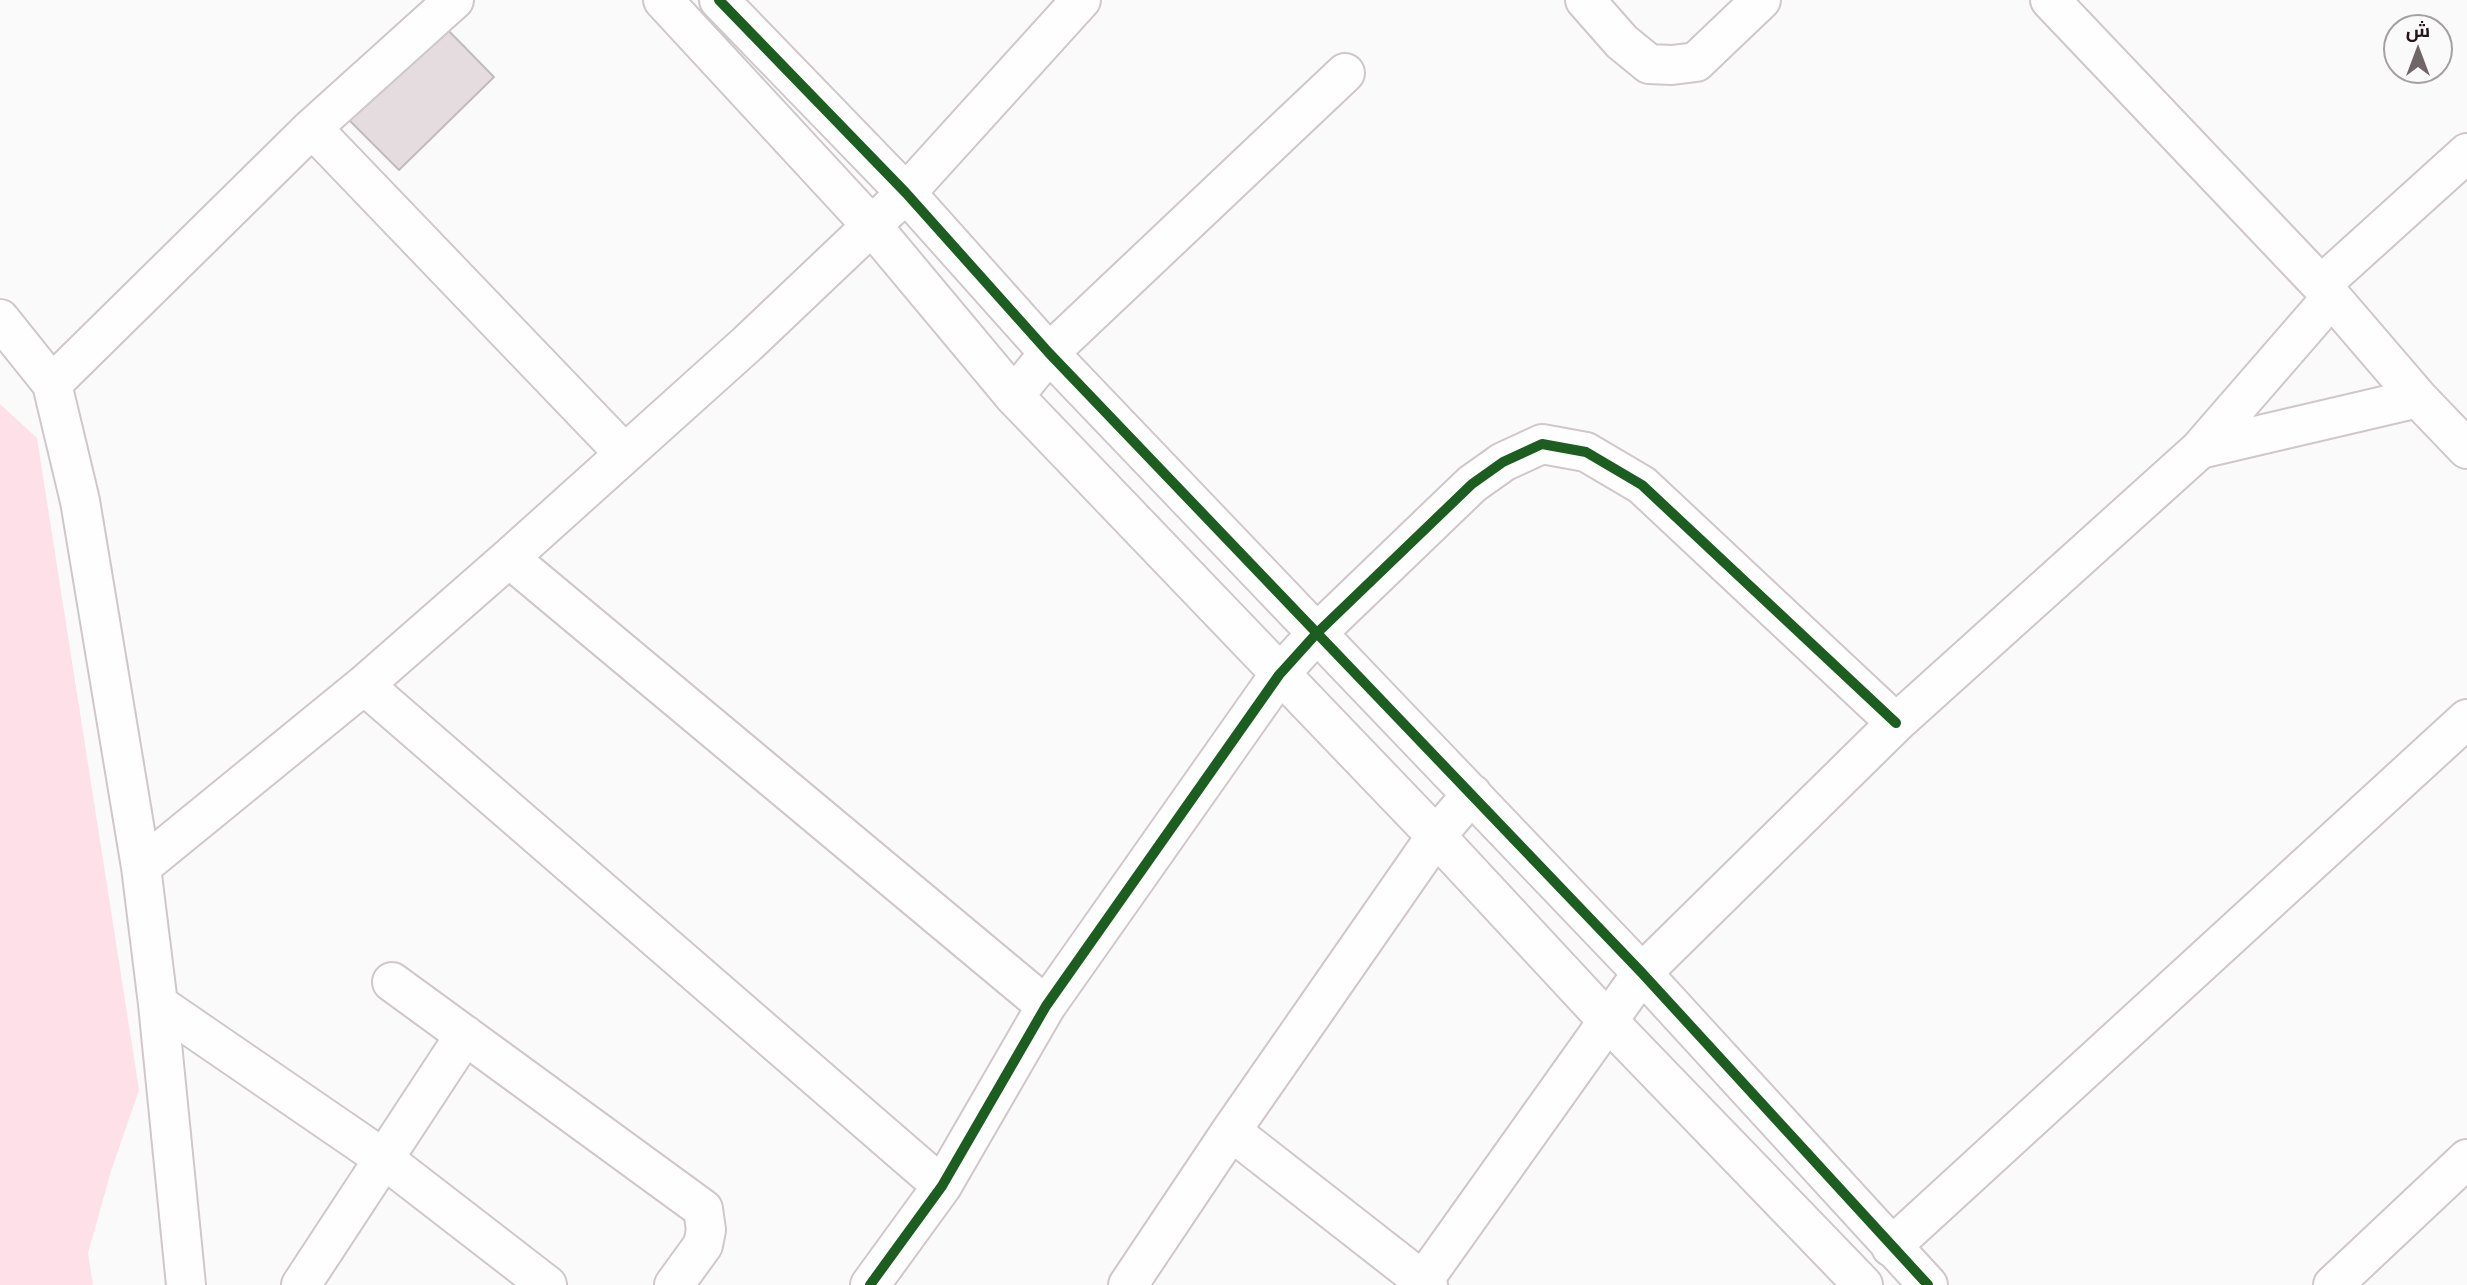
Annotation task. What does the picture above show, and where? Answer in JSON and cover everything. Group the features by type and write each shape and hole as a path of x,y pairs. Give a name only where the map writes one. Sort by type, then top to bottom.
{"street":[{"path":"52,384 312,128 454,0"},
{"path":"663,0 872,226 1014,396 1863,1285"},
{"path":"719,0 906,193 1049,353 1642,973 1928,1285"},
{"path":"141,867 364,685 747,344 906,193 1082,0"},
{"path":"1585,0 1622,42 1649,64 1672,65 1696,62 1761,0"},
{"path":"2050,0 2326,291 2418,398 2467,449"},
{"path":"1014,396 1049,353 1345,73"},
{"path":"312,128 624,453"},
{"path":"1231,1131 1424,1283 1642,973 1896,723 2200,449 2326,291 2467,153"},
{"path":"0,319 52,384 80,501 141,867 158,1004 186,1285"},
{"path":"2200,449 2418,398"},
{"path":"870,1285 942,1186 1046,1006 1279,675 1316,634 1472,484 1503,462 1542,444 1586,452 1642,485 1896,723"},
{"path":"509,558 1046,1006"},
{"path":"364,685 942,1186"},
{"path":"1891,1247 2467,719"},
{"path":"1128,1285 1231,1131 1436,836 1472,794"},
{"path":"392,982 703,1209 706,1230 703,1245 674,1285"},
{"path":"158,1004 384,1159 547,1285"},
{"path":"301,1285 465,1035"},
{"path":"2333,1285 2467,1159"}],"shaded area":[{"path":"0,404 37,438 139,1090 111,1171 88,1253 93,1285 0,1285"}],"building":[{"path":"442,24 494,77 399,170 346,117"}],"cycle path":[{"path":"719,0 906,193 1049,353 1642,973 1928,1285"},
{"path":"870,1285 942,1186 1046,1006 1279,675 1316,634 1472,484 1503,462 1542,444 1586,452 1642,485 1896,723"}]}
